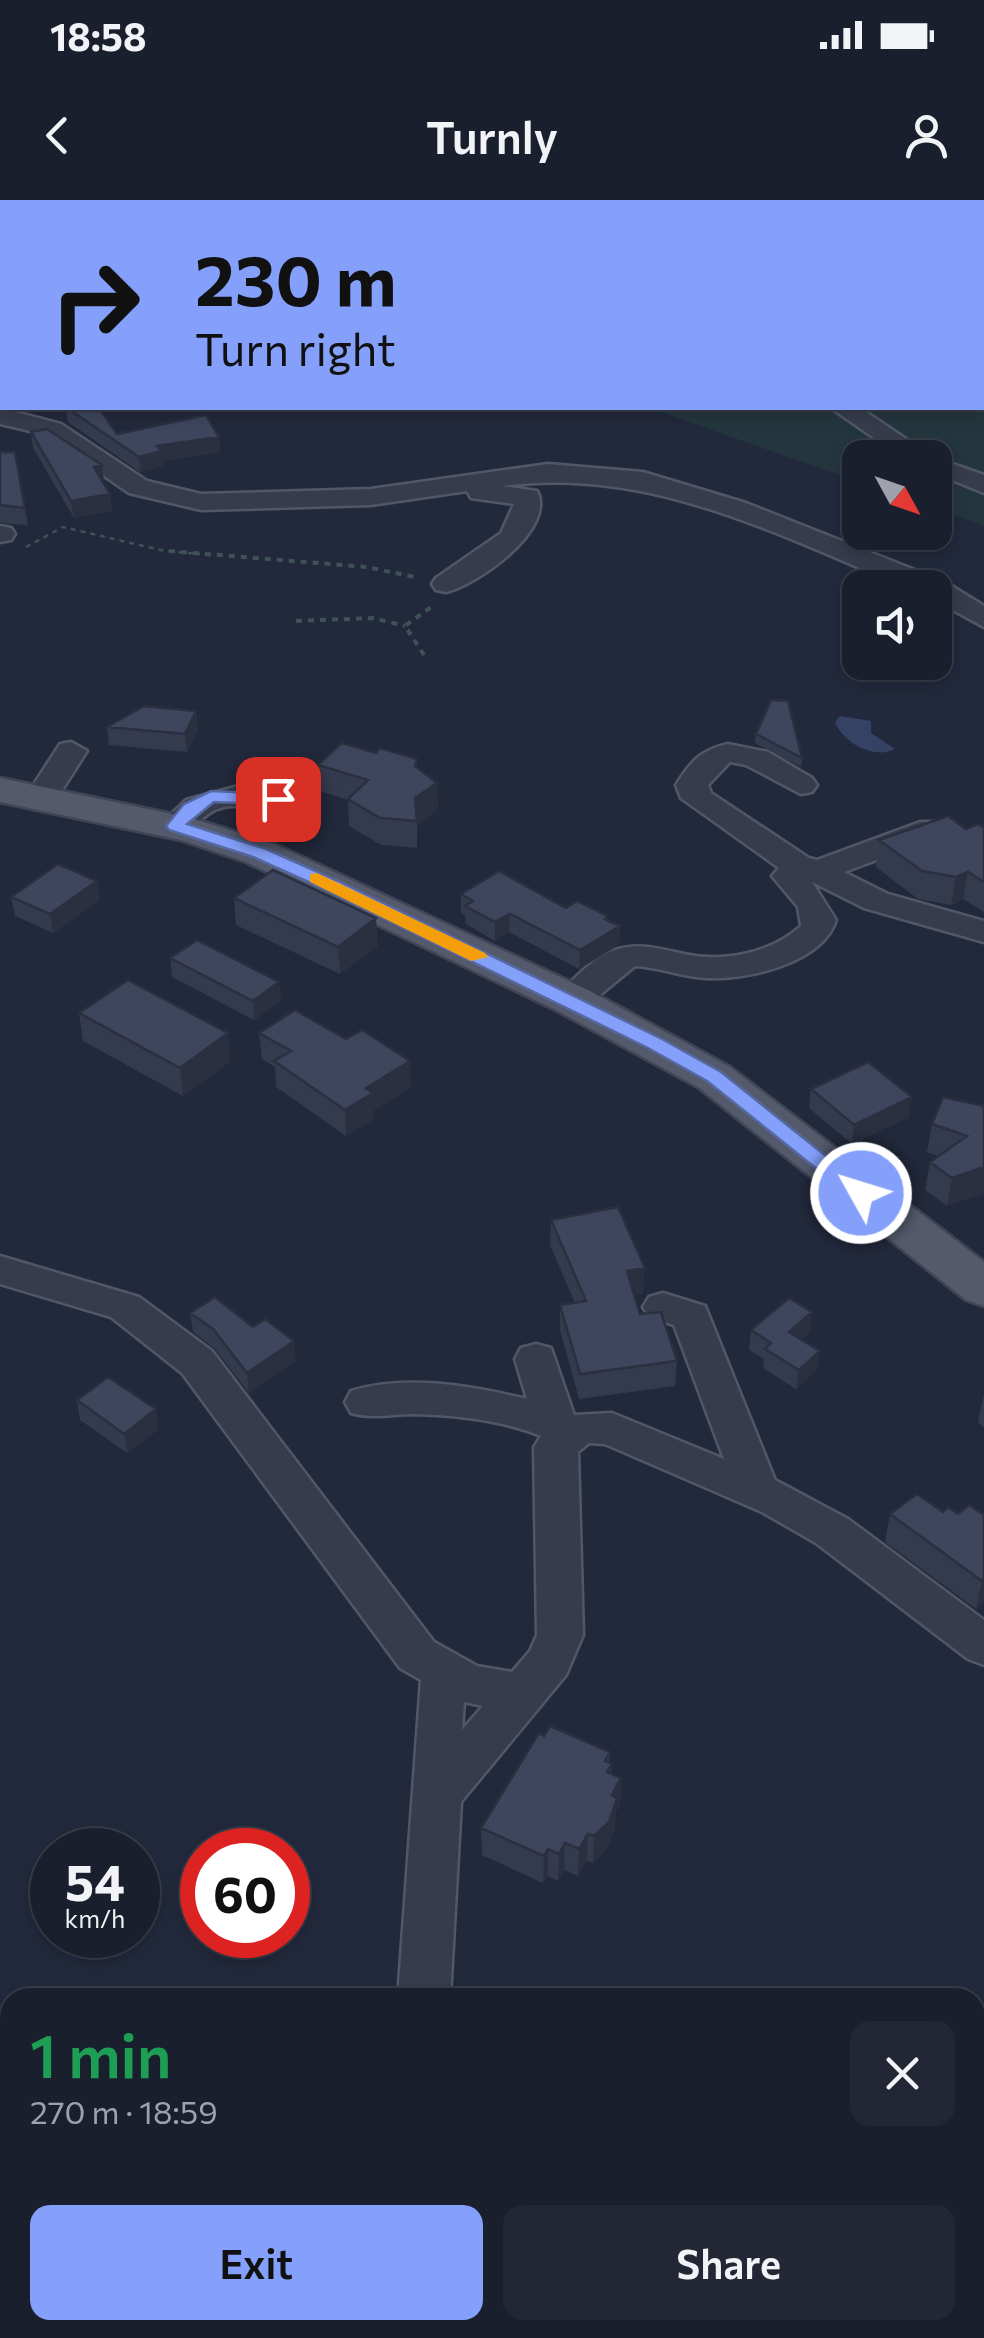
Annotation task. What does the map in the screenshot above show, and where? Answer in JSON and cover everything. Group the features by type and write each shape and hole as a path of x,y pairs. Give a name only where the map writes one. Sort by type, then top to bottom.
{"main road":[{"path":"21,794 175,826 260,853 572,1000 714,1076 980,1280"}],"street":[{"path":"847,410 893,440"},
{"path":"9,450 0,416 52,429 128,482 180,499 237,503 498,492 528,497 529,510 508,543 446,584"},
{"path":"952,471 984,485"},
{"path":"371,497 548,472 643,480 738,509 889,570"},
{"path":"952,599 984,618"},
{"path":"21,794 71,750"},
{"path":"801,785 745,752 721,753 700,770 692,785 697,798 809,870 876,901 984,932"},
{"path":"175,826 190,808 211,797 278,799"},
{"path":"572,1000 623,959 635,956 692,967 756,964 802,942 819,928 821,919 816,907 789,876 936,828"},
{"path":"0,1270 125,1307 197,1362 418,1655 446,1674 496,1692 522,1694"},
{"path":"663,1307 691,1316 758,1492"},
{"path":"436,1796 549,1662 560,1636 556,1447 562,1427 536,1358"},
{"path":"366,1402 398,1395 562,1427 592,1425 612,1429 758,1492 861,1550 984,1646"},
{"path":"424,1988 425,1888 436,1796 436,1711 446,1674"}],"path":[{"path":"7,539 63,526 165,551 367,567 446,584 431,609 405,626"},
{"path":"296,622 373,618 405,626 424,655"}],"shaded area":[{"path":"655,410 984,410 984,526 952,514 952,440 842,440 842,476"}],"water":[{"path":"840,716 871,721 871,733 895,749 869,751 852,743 835,722"}],"building":[{"path":"70,410 100,410 117,434 206,415 219,437 157,446 162,451 139,457"},
{"path":"47,429 102,465 94,467 110,494 71,501 31,432"},
{"path":"0,452 15,452 25,508 0,505"},
{"path":"771,700 788,701 802,758 756,734"},
{"path":"144,706 196,711 185,734 107,727"},
{"path":"342,743 376,753 380,748 417,759 415,766 437,783 415,798 417,821 380,818 348,799 368,780 318,765"},
{"path":"948,816 966,829 978,824 984,828 984,882 968,872 956,877 922,871 879,840"},
{"path":"58,864 97,881 50,914 11,897"},
{"path":"273,870 376,918 338,947 234,898"},
{"path":"499,871 566,908 577,901 620,926 580,950 510,914 495,922 465,906 473,901 461,894"},
{"path":"197,940 279,982 253,1001 170,958"},
{"path":"128,980 228,1033 180,1068 79,1013"},
{"path":"295,1010 346,1039 362,1030 410,1061 366,1088 373,1093 345,1110 274,1061 291,1051 259,1033"},
{"path":"868,1062 912,1097 854,1125 811,1089"},
{"path":"943,1097 984,1106 984,1167 952,1178 930,1162 967,1136 932,1124"},
{"path":"618,1207 645,1268 627,1271 640,1314 661,1312 677,1361 580,1374 560,1305 586,1301 551,1220"},
{"path":"215,1297 253,1327 265,1319 294,1341 247,1373 213,1329 190,1313"},
{"path":"789,1298 812,1312 789,1332 820,1351 799,1370 765,1349 771,1343 751,1330"},
{"path":"108,1377 156,1409 124,1434 77,1400"},
{"path":"917,1494 943,1512 948,1507 958,1514 969,1505 984,1515 982,1581 890,1514"},
{"path":"550,1726 610,1752 605,1761 612,1764 607,1772 621,1778 612,1795 617,1799 609,1822 594,1836 588,1834 579,1849 565,1843 559,1854 548,1849 544,1856 481,1828 539,1733 544,1736"}],"slow traffic":[{"path":"317,878 478,957"}],"route":[{"path":"278,799 211,797 190,808 175,826 260,853 331,885 655,1043 714,1076 861,1193"}]}
